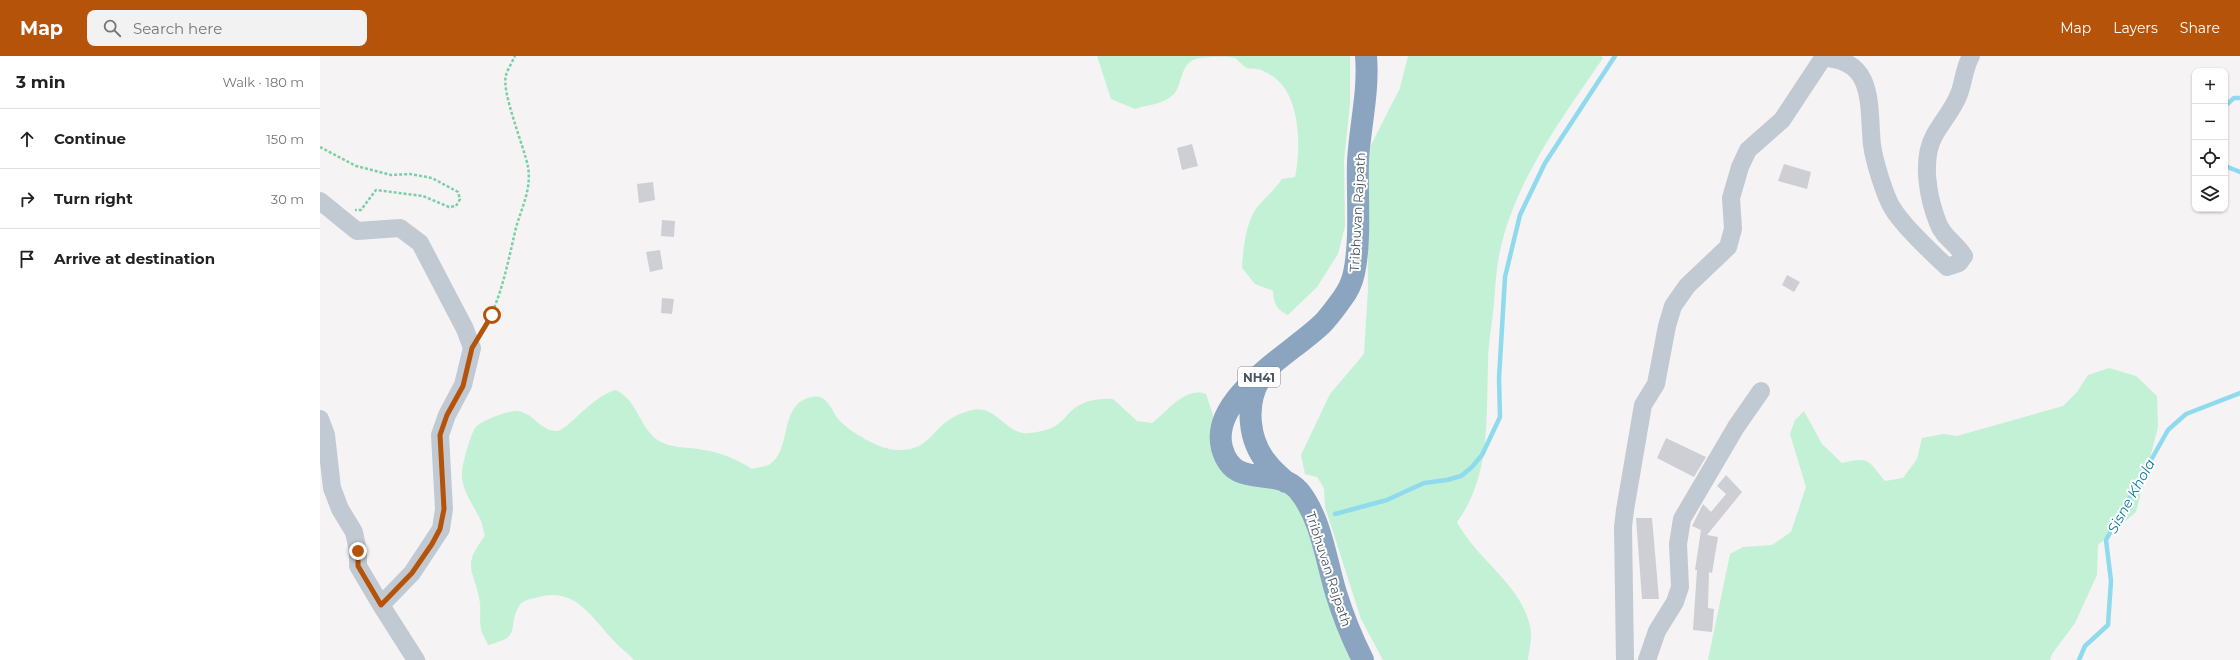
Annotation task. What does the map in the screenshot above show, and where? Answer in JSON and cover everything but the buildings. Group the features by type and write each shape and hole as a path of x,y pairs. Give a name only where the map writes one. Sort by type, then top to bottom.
{"highway":[{"name":"Tribhuvan Rajpath","path":"1363,660 1340,605 1314,519 1306,499 1296,488 1277,477 1253,477 1240,472 1227,460 1222,447 1221,425 1225,414 1241,394 1322,324 1343,298 1352,281 1356,258 1359,158 1368,81 1366,56"},
{"path":"1264,373 1255,387 1252,398 1250,416 1252,431 1260,451 1268,464 1286,482"}],"street":[{"path":"1625,660 1623,528 1643,405 1656,384 1667,326 1673,306 1687,286 1728,247 1733,228 1731,198 1740,167 1748,150 1782,120 1823,58 1836,58 1854,66 1863,78 1868,92 1872,148 1893,209 1947,267 1959,263 1964,256 1959,248 1945,236 1938,224 1931,202 1928,150 1934,135 1949,115 1959,94 1966,65 1971,56"},
{"path":"327,207 357,231 400,228 420,243 465,329 472,348 463,386 447,415 440,435 444,509 440,529 432,544 412,573 381,605"},
{"path":"1647,660 1657,631 1675,602 1680,587 1678,544 1682,519 1736,427 1761,391"},
{"path":"320,419 326,435 332,488 340,509 354,532 358,551 358,566 416,660"}],"path":[{"path":"472,348 492,315 511,258 515,232 529,189 528,168 507,93 505,77 515,56"},
{"path":"320,147 363,168 391,175 410,174 432,178 458,192 460,199 456,206 448,207 423,196 376,190 361,210 327,207"}],"green space":[{"path":"1097,56 1350,56 1350,103 1344,161 1345,226 1338,254 1317,287 1288,315 1276,306 1273,291 1255,284 1242,268 1248,226 1255,211 1282,179 1295,177 1298,153 1297,124 1290,98 1284,87 1268,73 1258,69 1247,68 1235,58 1208,57 1193,60 1189,63 1183,71 1177,90 1170,98 1135,109 1111,99"},
{"path":"1408,56 1601,56 1603,58 1541,152 1515,202 1506,229 1496,274 1489,349 1486,426 1481,466 1476,486 1468,504 1457,522 1465,536 1508,584 1525,611 1531,634 1528,660 1383,660 1361,619 1325,507 1324,488 1317,477 1305,474 1301,455 1330,394 1364,354 1368,289 1367,176 1371,145 1400,88"},
{"path":"2109,368 2136,376 2157,396 2158,427 2136,512 2098,545 2097,575 2075,623 2052,654 2050,660 1708,660 1730,554 1743,547 1772,545 1791,532 1806,487 1790,434 1795,420 1804,411 1822,444 1842,463 1858,460 1868,462 1885,481 1903,478 1917,459 1922,438 1944,434 1957,436 2063,406 2077,392 2088,375"},
{"path":"616,390 630,401 652,436 659,441 673,446 698,449 720,454 752,469 768,465 777,457 781,449 793,410 799,403 812,397 818,397 826,401 844,425 866,440 883,447 897,450 916,447 929,439 939,428 952,418 972,410 980,409 988,411 1014,430 1021,433 1032,433 1052,427 1059,423 1075,408 1090,401 1113,399 1137,421 1152,423 1177,401 1184,397 1198,392 1206,394 1215,421 1211,438 1291,498 1300,509 1355,660 634,660 616,644 581,606 572,600 561,596 549,595 526,600 522,603 515,614 510,635 499,642 488,645 481,630 480,603 471,569 473,555 485,536 481,521 464,488 462,477 464,459 468,444 475,428 495,416 517,411 523,412 546,428 557,431 568,425 599,398"}],"waterway":[{"path":"1335,514 1387,500 1424,483 1447,480 1461,476 1472,467 1482,455 1500,417 1499,378 1505,277 1520,215 1545,163 1615,56"},
{"name":"Sisne Khola","path":"2227,104 2234,98 2240,98"},
{"name":"Sisne Khola","path":"2228,167 2240,172"},
{"name":"Sisne Khola","path":"2079,660 2085,646 2108,625 2111,581 2106,540 2168,430 2186,414 2240,393"}],"route":[{"path":"358,551 358,566 381,605 412,573 432,544 440,529 444,509 440,435 447,415 463,386 472,348 492,315"}]}
